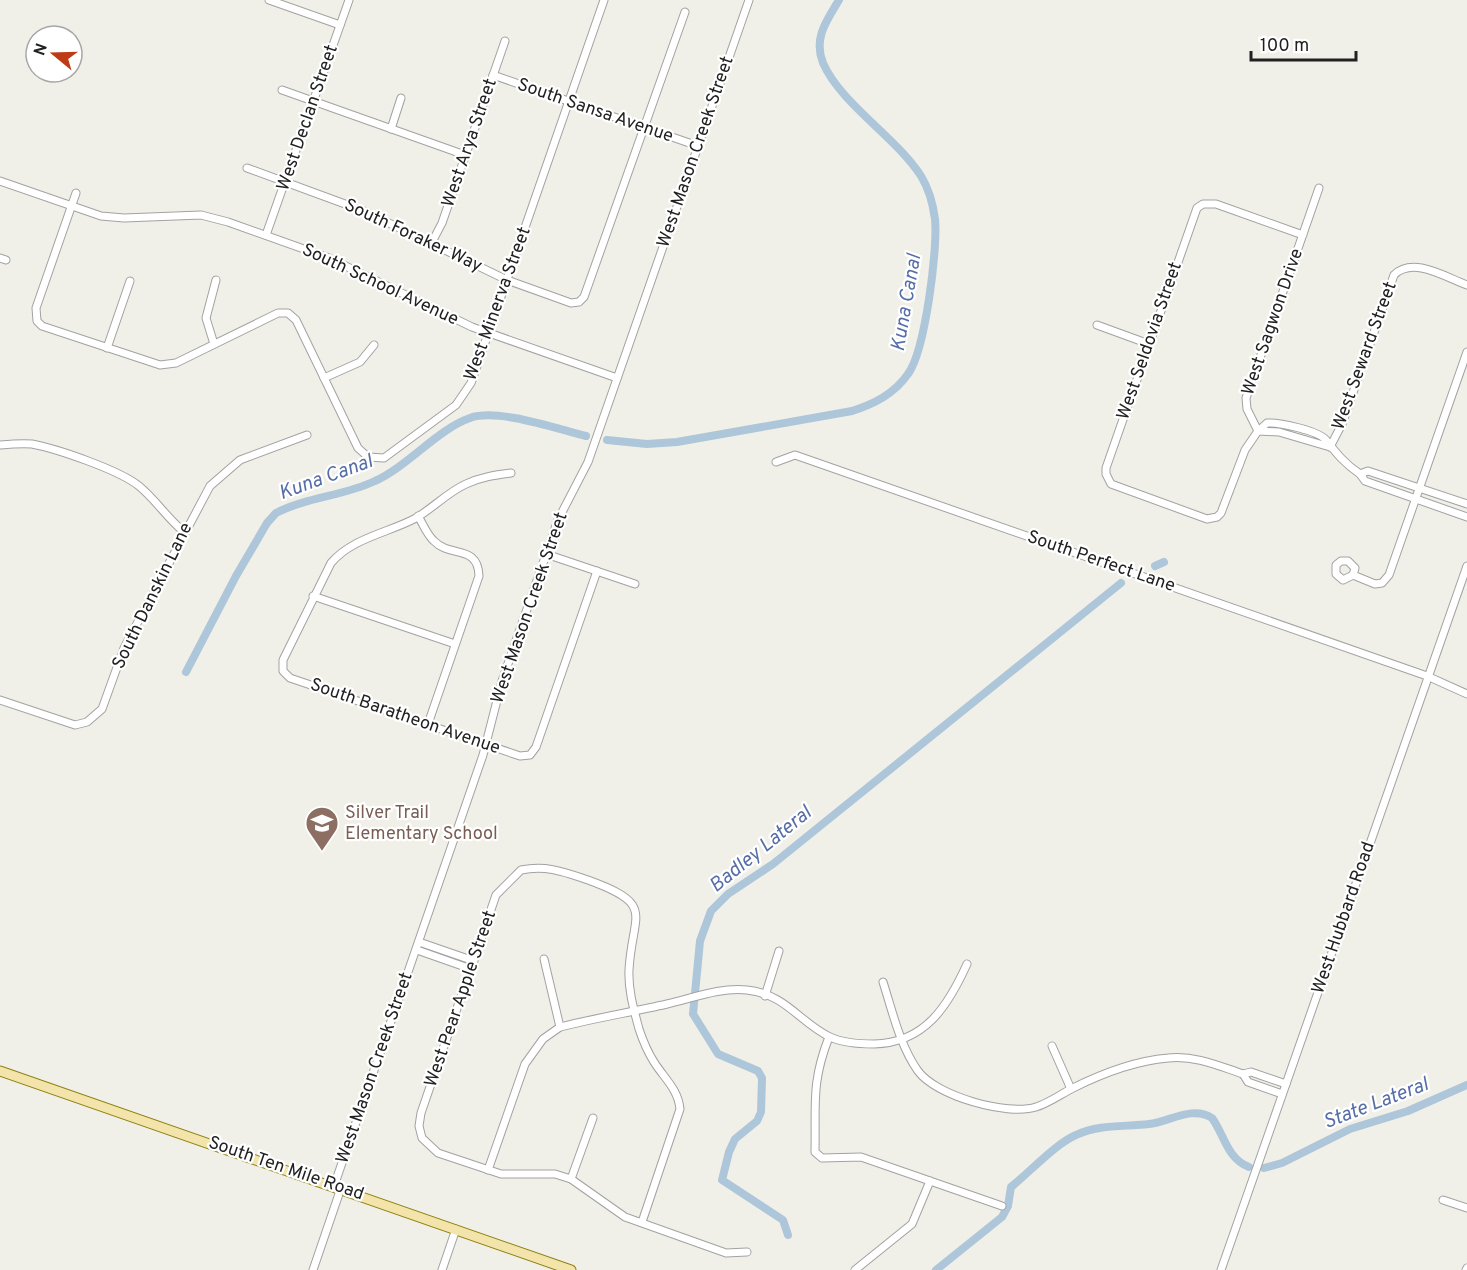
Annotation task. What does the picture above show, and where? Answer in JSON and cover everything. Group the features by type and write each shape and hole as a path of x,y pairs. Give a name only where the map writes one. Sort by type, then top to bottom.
{"main road":[{"name":"South Ten Mile Road","path":"0,1071 571,1270"}],"street":[{"path":"269,0 340,25"},
{"name":"West Declan Street","path":"266,236 349,0"},
{"name":"West Minerva Street","path":"324,378 358,448 369,457 384,458 456,405 471,383 604,0"},
{"name":"West Mason Creek Street","path":"313,1270 337,1187 486,744 502,681 558,520 588,462 749,0"},
{"path":"644,128 685,12"},
{"name":"West Arya Street","path":"431,244 442,223 505,41"},
{"name":"South Sansa Avenue","path":"493,75 698,146"},
{"path":"282,90 465,155"},
{"path":"391,129 401,98"},
{"name":"South Foraker Way","path":"247,168 364,210 507,280 571,303 579,302 584,297 644,128"},
{"name":"South School Avenue","path":"0,180 112,218 201,215 328,258 488,333 617,378"},
{"name":"West Sagwon Drive","path":"1258,431 1247,409 1246,398 1319,188"},
{"path":"76,193 36,308 37,321 46,328 160,365 176,363 278,314 288,313 296,320 324,378 360,362 374,345"},
{"name":"West Seldovia Street","path":"1258,431 1245,450 1225,508 1217,517 1207,519 1116,487 1108,480 1106,468 1194,215 1203,204 1216,204 1303,235"},
{"name":"West Seward Street","path":"1330,447 1342,424 1394,275 1402,267 1414,265 1467,285"},
{"path":"213,344 206,318 216,280"},
{"path":"107,348 130,281"},
{"path":"1097,325 1149,344"},
{"path":"1353,575 1375,584 1382,583 1389,575 1467,352"},
{"path":"1258,431 1267,423 1281,422 1326,439 1343,462 1360,474 1365,481 1467,517"},
{"name":"South Danskin Lane","path":"0,700 75,725 87,722 96,716 108,696 124,648 205,493 227,469 240,460 307,435"},
{"path":"0,445 34,445 113,472 137,484 152,497 167,518 184,532"},
{"name":"South Perfect Lane","path":"776,462 795,455 1427,676 1467,694"},
{"path":"1360,474 1368,471 1467,504"},
{"path":"455,644 313,596 338,554 418,516 462,485 481,477 511,473"},
{"path":"418,516 434,542 472,557 479,564 479,576 428,724"},
{"path":"546,554 635,584"},
{"name":"West Hubbard Road","path":"1221,1270 1467,566"},
{"name":"South Baratheon Avenue","path":"313,596 283,660 283,671 290,678 520,756 530,754 536,747 597,571"},
{"name":"West Pear Apple Street","path":"488,1170 438,1153 422,1138 421,1113 496,895 521,870 552,868 619,891 631,901 637,925 628,973 634,1011"},
{"path":"418,946 474,961"},
{"path":"418,946 471,969"},
{"path":"765,996 779,951"},
{"path":"544,959 561,1027"},
{"path":"747,1252 726,1253 626,1217 571,1179 555,1174 515,1175 488,1170 531,1053 543,1039 561,1027 700,996 748,990 790,1006 829,1036 862,1044 884,1044 903,1040 923,1030 952,996 967,964"},
{"path":"882,982 903,1040 919,1072 942,1090 994,1109 1035,1108 1098,1076 1139,1062 1170,1057 1198,1059 1244,1074 1251,1072 1286,1084"},
{"path":"634,1011 645,1047 676,1092 680,1109 642,1222"},
{"path":"829,1036 820,1061 814,1093 815,1152 822,1158 861,1157 1002,1206"},
{"path":"1052,1046 1071,1089"},
{"path":"1244,1074 1248,1082 1282,1094"},
{"path":"571,1179 593,1118"},
{"path":"855,1270 912,1224 930,1181"},
{"path":"1443,1200 1467,1208"},
{"path":"442,1270 456,1229"}],"waterway":[{"name":"Kuna Canal","path":"607,440 647,444 677,442 852,411 883,397 908,374 920,344 929,299 935,233 932,202 921,176 898,148 842,92 823,63 820,54 821,37 826,22 839,0"},
{"name":"Kuna Canal","path":"186,672 236,576 267,523 276,513 300,503 351,490 375,481 399,466 446,430 470,418 511,417 586,436"},
{"name":"Badley Lateral","path":"1155,566 1164,562"},
{"name":"Badley Lateral","path":"788,1235 783,1220 722,1180 735,1139 757,1121 761,1112 762,1078 758,1071 718,1054 693,1014 700,941 711,911 728,894 773,864 1121,583"},
{"name":"State Lateral","path":"1264,1168 1282,1163 1350,1129 1408,1111 1467,1085"},
{"name":"State Lateral","path":"936,1270 1002,1217 1008,1206 1011,1187 1060,1145 1085,1131 1103,1127 1157,1123 1180,1115 1204,1114 1212,1118 1236,1158 1249,1167"}],"place":[{"name":"Silver Trail Elementary School","path":"322,852"}]}
